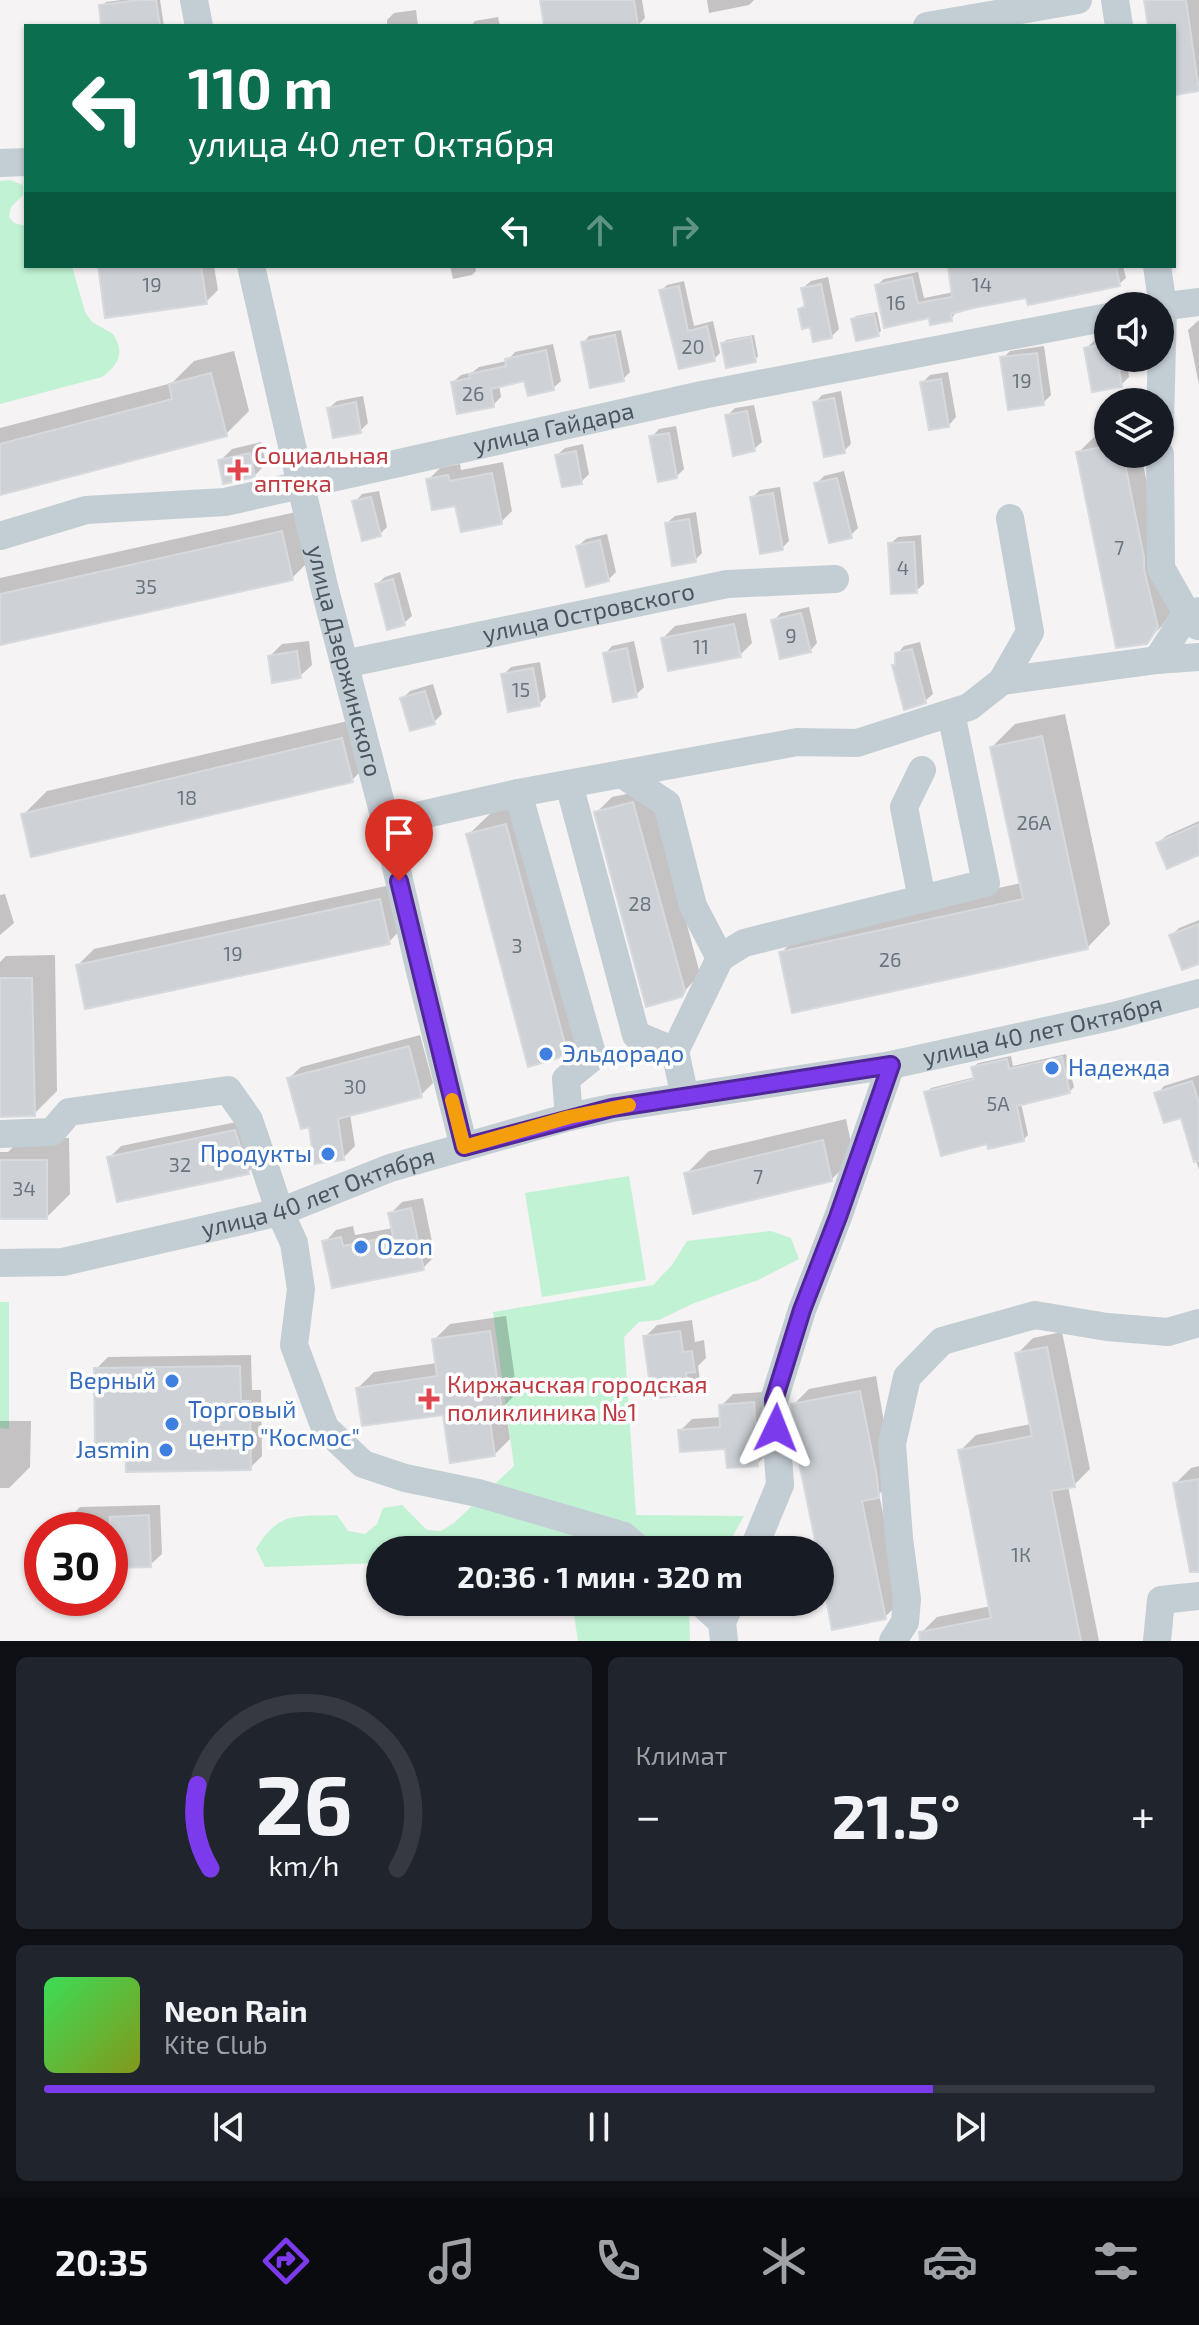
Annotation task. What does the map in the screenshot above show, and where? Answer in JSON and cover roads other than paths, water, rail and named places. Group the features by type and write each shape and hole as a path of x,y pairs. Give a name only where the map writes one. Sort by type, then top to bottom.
{"street":[{"path":"194,0 199,24"},
{"path":"939,24 1078,0"},
{"path":"1115,0 1119,24"},
{"path":"0,163 24,162"},
{"name":"улица Дзержинского","path":"251,268 344,664 386,823 464,1147"},
{"path":"1157,268 1160,292"},
{"path":"1174,305 1199,302"},
{"name":"улица Гайдара","path":"0,536 86,510 225,502 702,395 1094,320"},
{"path":"1157,660 1195,617 1161,568 1160,468"},
{"path":"386,823 518,793 797,742 857,743 969,707 1002,681 1030,632 1010,518"},
{"name":"улица Островского","path":"344,664 727,584 835,579"},
{"path":"1002,681 1199,657"},
{"path":"685,1097 675,1051 720,958 744,943 986,883 951,713"},
{"path":"680,764 667,804 693,906 720,958"},
{"path":"922,770 904,807 922,899"},
{"path":"622,774 667,804"},
{"path":"569,784 596,895 636,1035"},
{"path":"518,793 593,1057"},
{"path":"551,908 596,895"},
{"name":"улица 40 лет Октября","path":"0,1263 63,1262 280,1212 390,1168 569,1117 891,1065 1114,1016 1199,993"},
{"path":"569,1117 566,1079 593,1057 636,1035 675,1051"},
{"path":"759,1536 780,1485 774,1400 802,1310 891,1065"},
{"path":"0,1134 52,1132 69,1112 228,1090 249,1120 280,1212 294,1243 301,1289 294,1345 325,1428 363,1464 405,1478 478,1493 624,1536"},
{"path":"893,1641 905,1622 907,1599 892,1444 907,1377 942,1341 1035,1315 1107,1327 1168,1332 1199,1323"},
{"path":"1157,1641 1161,1600 1199,1596"}],"place":[{"name":"Социальная аптека","path":"238,470"},
{"name":"Эльдорадо","path":"546,1054"},
{"name":"Надежда","path":"1052,1068"},
{"name":"Продукты","path":"328,1154"},
{"name":"Ozon","path":"361,1247"},
{"name":"Верный","path":"172,1381"},
{"name":"Киржачская городская поликлиника №1","path":"429,1399"},
{"name":"Торговый центр \"Космос\"","path":"172,1424"},
{"name":"Jasmin","path":"166,1450"}]}
